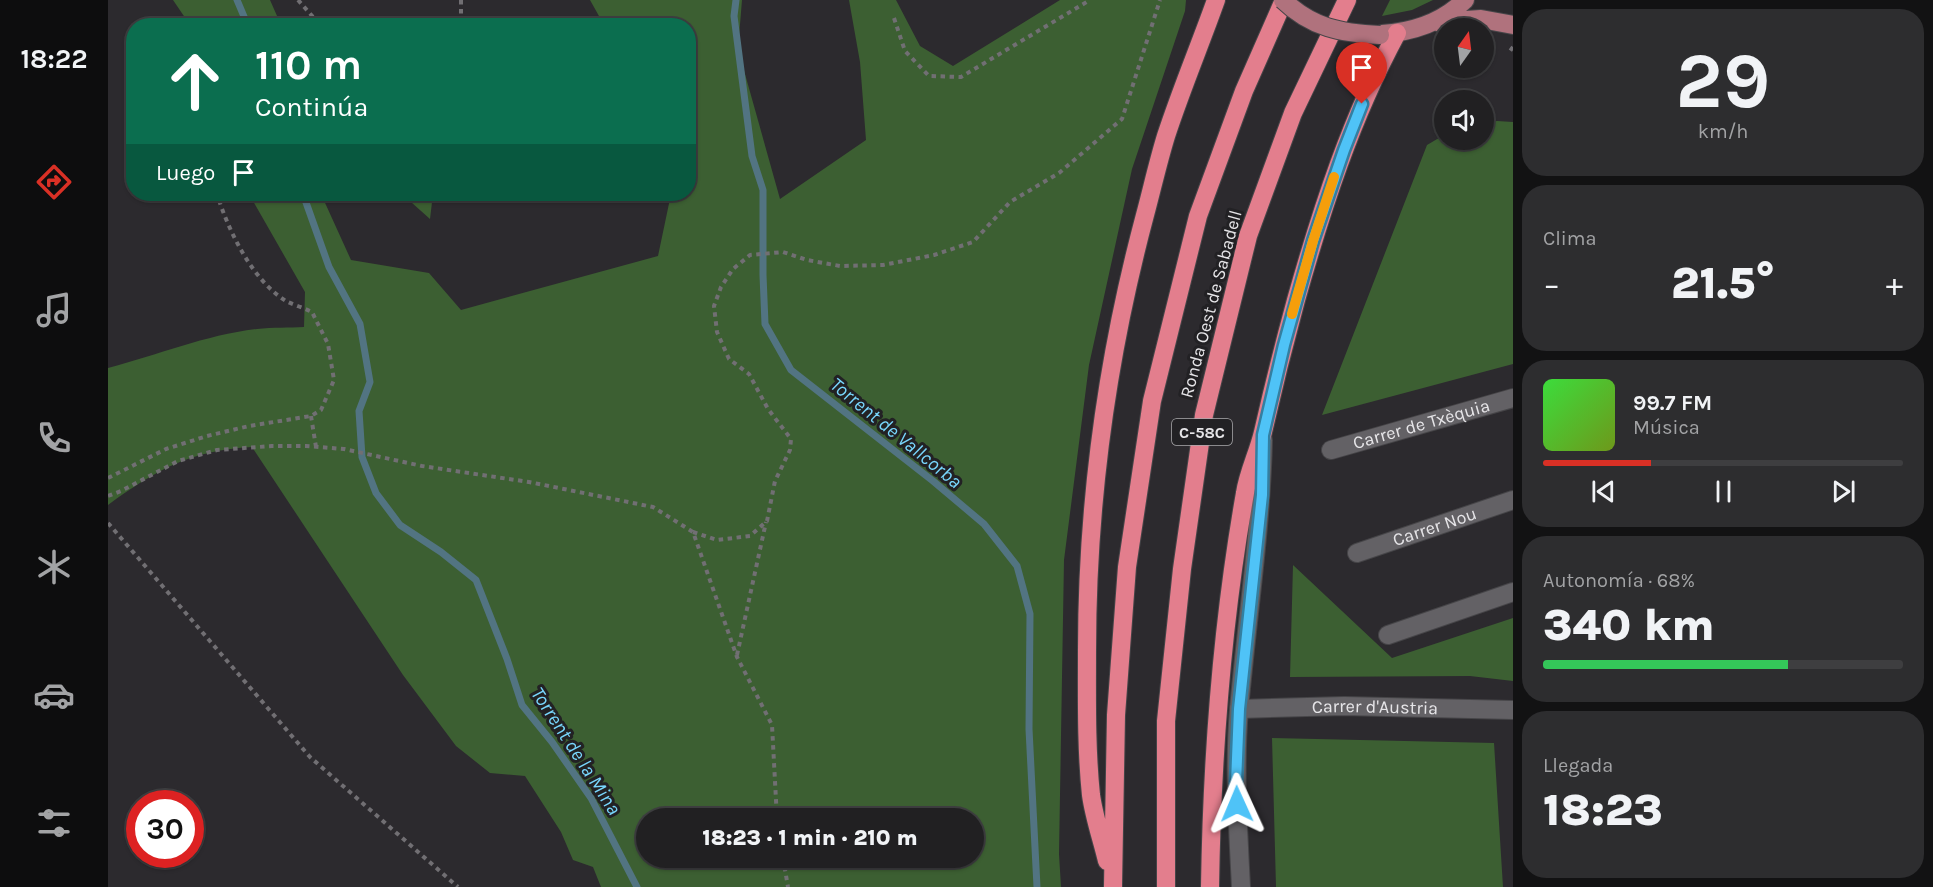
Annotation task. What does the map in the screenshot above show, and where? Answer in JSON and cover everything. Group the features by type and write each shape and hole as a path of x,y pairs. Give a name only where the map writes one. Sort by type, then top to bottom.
{"highway":[{"path":"1113,886 1091,798 1088,754 1087,625 1096,482 1114,342 1127,283 1166,137 1216,0"},
{"name":"Ronda Oest de Sabadell","path":"1113,886 1116,715 1127,567 1152,401 1198,216 1244,91 1284,0"},
{"name":"Ronda Oest de Sabadell","path":"1166,887 1166,721 1182,569 1204,415 1248,236 1293,113 1347,0"},
{"path":"1210,887 1223,649 1245,490 1263,435 1289,326 1328,195 1388,34"}],"main road":[{"path":"1284,0 1317,23 1350,34 1388,34 1434,22"},
{"path":"1440,18 1465,0"},
{"path":"1494,21 1513,25"}],"street":[{"name":"Carrer de Txèquia","path":"1331,450 1513,398"},
{"path":"1241,887 1236,783 1239,709 1262,495 1263,435"},
{"name":"Carrer Nou","path":"1357,553 1513,500"},
{"path":"1388,635 1513,592"},
{"name":"Carrer d'Austria","path":"1239,709 1344,706 1513,710"}],"path":[{"path":"298,0 314,18"},
{"path":"461,0 461,18"},
{"path":"894,18 905,51 929,76 961,77 1090,0"},
{"path":"737,657 775,481 790,450 791,439 768,409 749,374 729,360 717,332 714,306 721,287 733,269 750,255 783,252 807,260 840,266 883,265 934,255 973,243 1010,202 1059,173 1122,119 1160,0"},
{"path":"1513,47 1510,51 1513,53"},
{"path":"108,478 166,449 207,436 249,426 311,416 321,410 334,380 328,344 312,312 286,301 261,279 226,222 219,201"},
{"path":"311,416 316,447"},
{"path":"108,496 121,492 178,461 217,450 272,446 316,447 344,449 422,466 529,482 653,507 693,532 717,540 750,537 767,521"},
{"path":"108,523 310,757 458,887"},
{"path":"693,532 737,657 772,725 776,808"},
{"path":"785,868 788,887"}],"green space":[{"path":"173,0 270,0 278,18 185,18"},
{"path":"590,0 742,0 738,49 780,199 866,140 860,62 849,0 896,0 920,46 953,66 1060,0 1186,0 1185,11 1132,169 1089,365 1064,560 1059,854 1061,887 601,887 593,867 573,860 561,832 525,776 490,773 456,746 403,675 252,447 211,452 192,457 159,472 108,505 108,368 238,332 263,328 304,327 305,292 253,201 324,201 351,260 429,273 461,310 658,256 670,201 696,201 696,18 600,18"},
{"path":"1390,0 1433,0 1412,10 1382,16"},
{"path":"1494,121 1513,122 1513,364 1322,415 1427,145 1434,141 1434,150 1494,150"},
{"path":"410,201 432,201 430,219"},
{"path":"1293,565 1392,658 1513,618 1513,681 1470,676 1290,677"},
{"path":"1272,738 1494,743 1503,887 1276,887"}],"waterway":[{"name":"Torrent de la Mina","path":"237,0 245,18"},
{"name":"Torrent de Vallcorba","path":"736,0 734,16 752,156 763,190 765,324 791,370 933,481 984,524 1017,566 1030,614 1029,729 1037,887"},
{"name":"Torrent de la Mina","path":"305,201 329,267 360,324 370,382 359,411 362,457 376,493 400,525 441,552 476,580 507,659 522,705 552,742 591,798 637,887"}],"slow traffic":[{"path":"1292,314 1334,177"}],"route":[{"path":"1237,804 1239,709 1262,495 1263,435 1269,402 1313,241 1362,104"}]}
